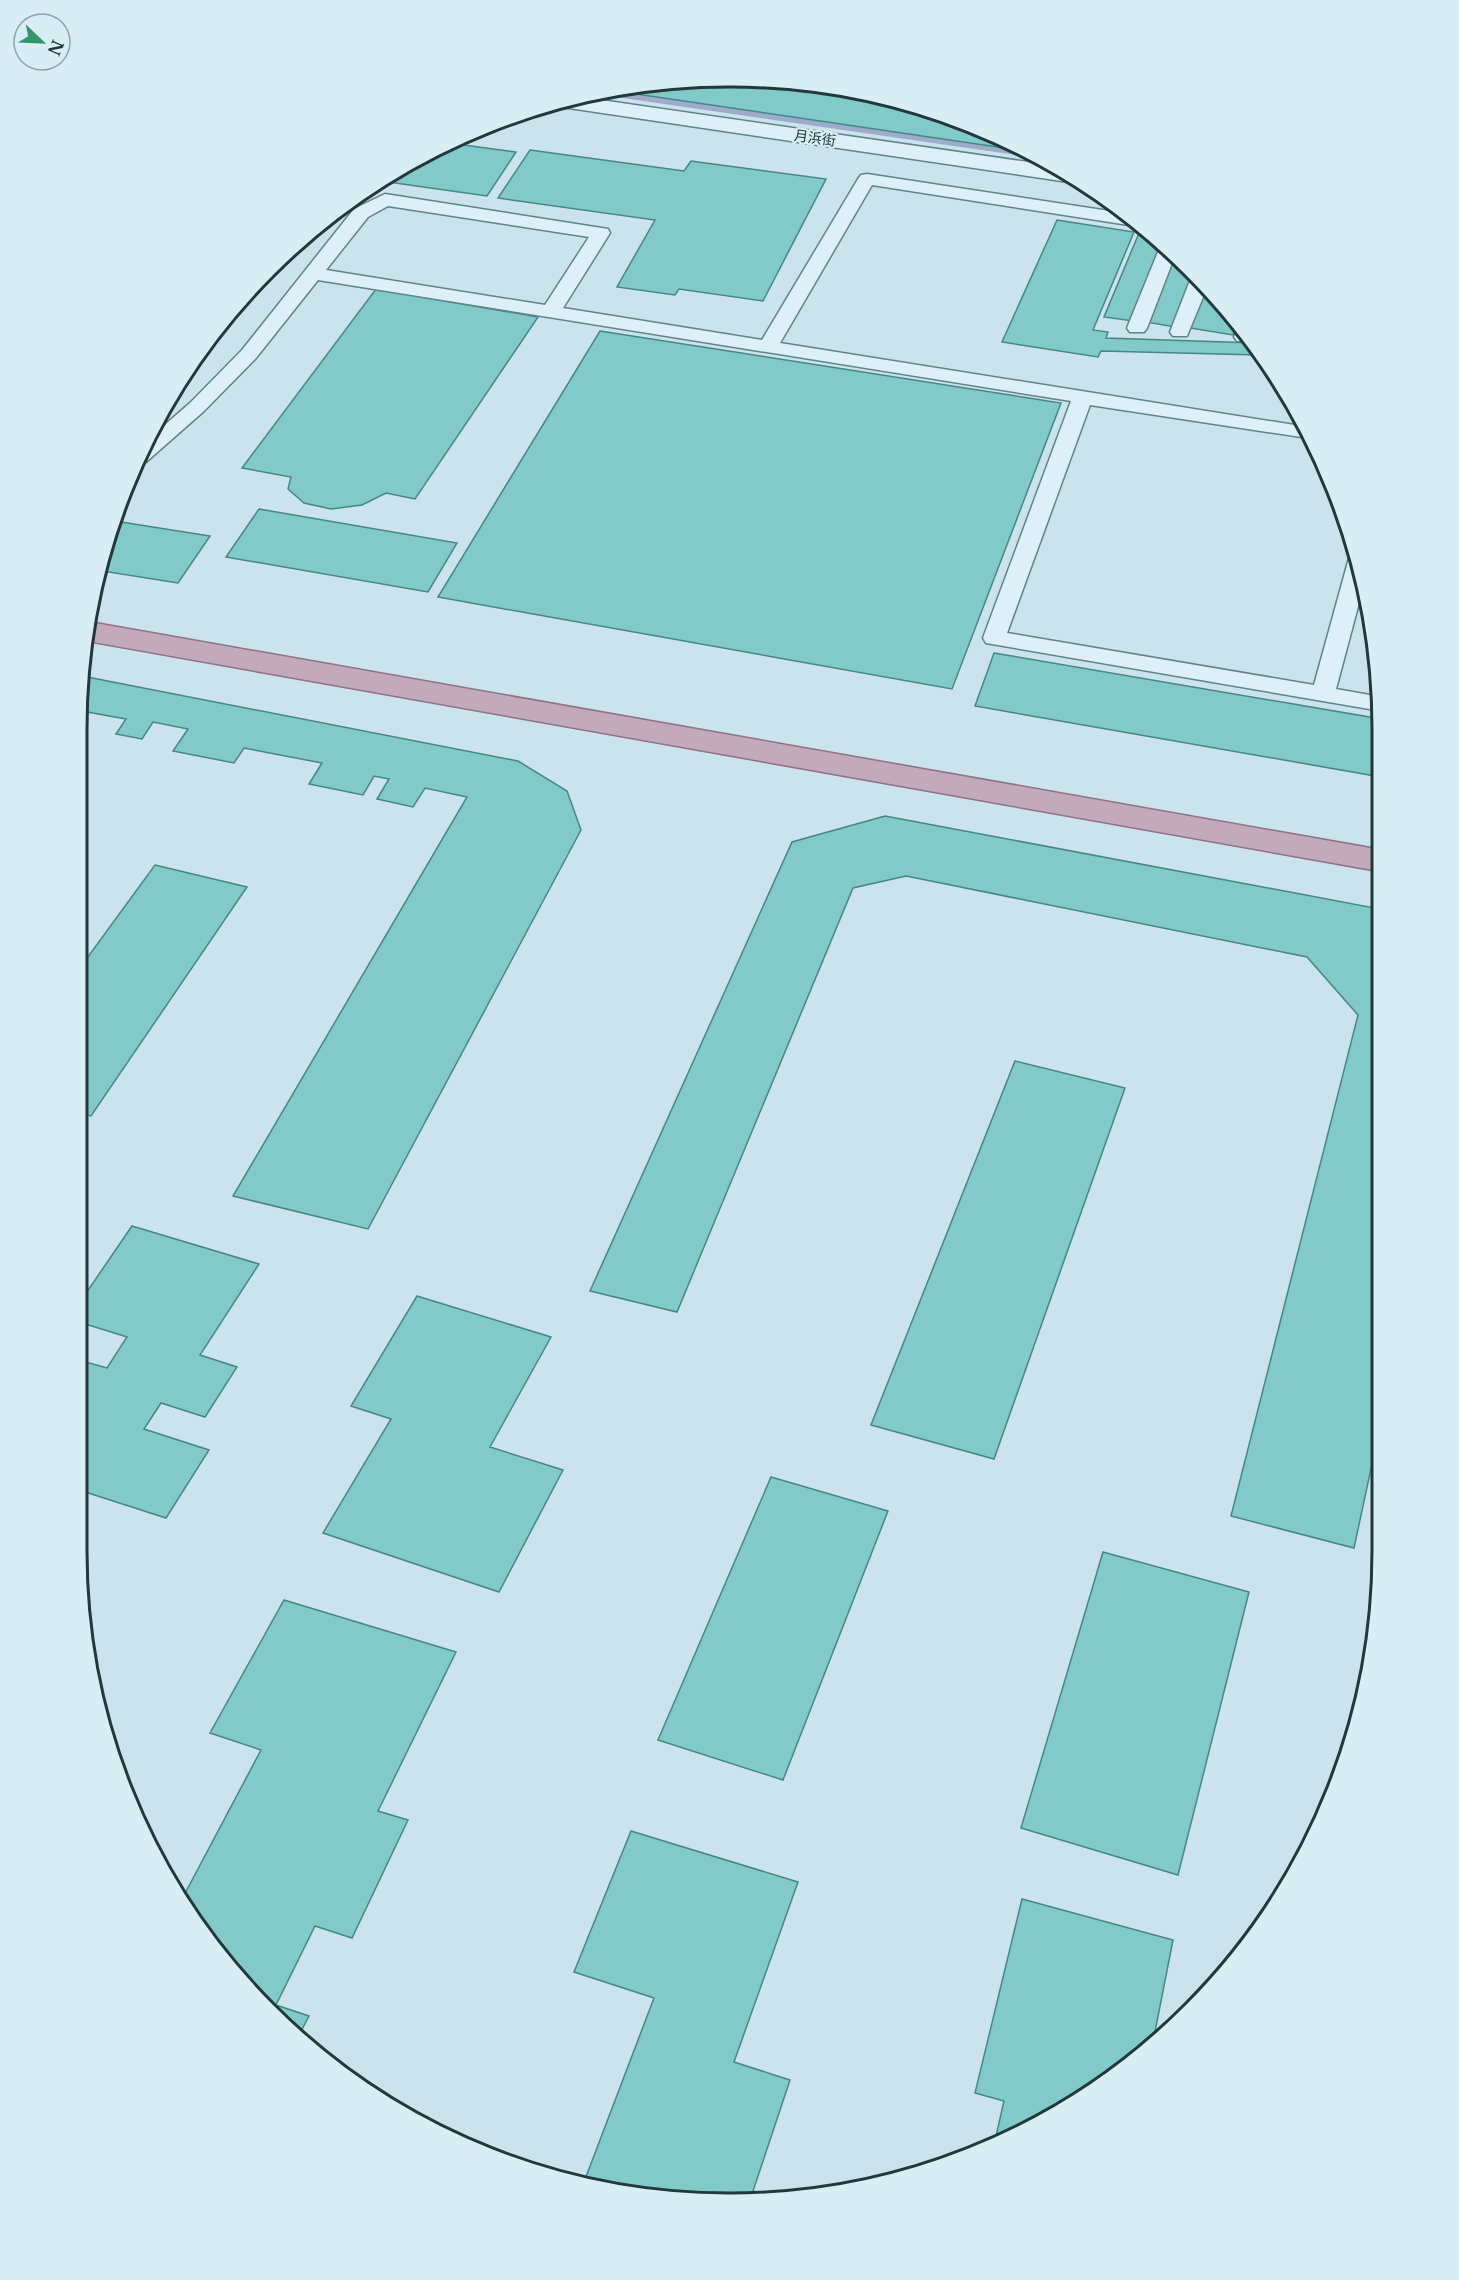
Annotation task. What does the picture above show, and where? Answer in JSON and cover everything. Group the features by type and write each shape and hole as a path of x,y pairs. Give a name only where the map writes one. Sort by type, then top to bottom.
{"street":[{"name":"月浜街","path":"583,104 1050,172"}],"lane":[{"path":"768,347 867,179 1117,217"},
{"path":"153,446 197,407 249,354 362,213 385,200 601,233 551,311"},
{"path":"1137,328 1165,257"},
{"path":"312,273 1299,432"},
{"path":"1180,332 1197,289"},
{"path":"1083,397 994,638 1371,702"},
{"path":"1323,694 1354,580"}],"shaded area":[{"path":"687,88 772,88 813,92 855,99 936,121 1019,155 616,97"},
{"path":"96,622 1372,848 1372,871 93,643"}],"building":[{"path":"730,87 813,92 896,109 936,121 1001,148 635,94 687,88"},
{"path":"463,145 516,152 487,196 393,183"},
{"path":"530,150 684,171 691,161 826,179 763,301 679,289 675,295 617,287 655,220 498,198"},
{"path":"1057,220 1134,232 1093,330 1108,332 1106,338 1242,343 1251,355 1101,351 1098,357 1002,342"},
{"path":"1138,234 1160,252 1133,321 1104,317"},
{"path":"1170,262 1192,283 1175,327 1146,322"},
{"path":"376,289 538,317 415,499 386,493 362,505 331,509 304,503 288,489 291,477 242,468"},
{"path":"1203,295 1234,332 1233,335 1190,328"},
{"path":"600,331 1061,403 952,689 438,597"},
{"path":"259,509 457,543 428,592 226,557"},
{"path":"121,522 210,536 178,583 107,572"},
{"path":"994,653 1372,717 1372,775 975,706"},
{"path":"89,677 518,761 567,791 581,830 368,1229 233,1196 467,797 425,788 413,807 377,799 389,779 374,776 363,795 309,784 322,763 244,748 234,763 173,751 188,729 153,722 142,739 116,734 126,719 87,712"},
{"path":"885,816 1372,907 1372,1464 1354,1548 1231,1516 1358,1015 1307,957 906,876 853,888 677,1312 590,1291 792,842"},
{"path":"155,865 247,887 91,1116 87,1115 87,958"},
{"path":"1015,1061 1125,1088 994,1459 871,1425"},
{"path":"132,1226 259,1264 200,1355 237,1367 205,1417 161,1403 144,1429 209,1450 166,1518 87,1493 87,1362 107,1368 127,1337 87,1325 87,1292"},
{"path":"417,1296 551,1337 490,1447 563,1470 499,1592 323,1533 391,1419 351,1406"},
{"path":"771,1477 888,1511 783,1780 658,1740"},
{"path":"1103,1552 1249,1592 1178,1875 1021,1828"},
{"path":"284,1600 456,1652 378,1811 408,1820 352,1938 315,1926 276,2005 309,2016 302,2030 275,2005 246,1974 220,1942 186,1892 261,1750 210,1733"},
{"path":"631,1831 798,1882 734,2062 790,2080 753,2192 687,2192 646,2188 586,2177 654,1998 574,1972"},
{"path":"1022,1899 1173,1940 1155,2032 1121,2060 1051,2107 996,2135 1004,2101 975,2093"}]}
